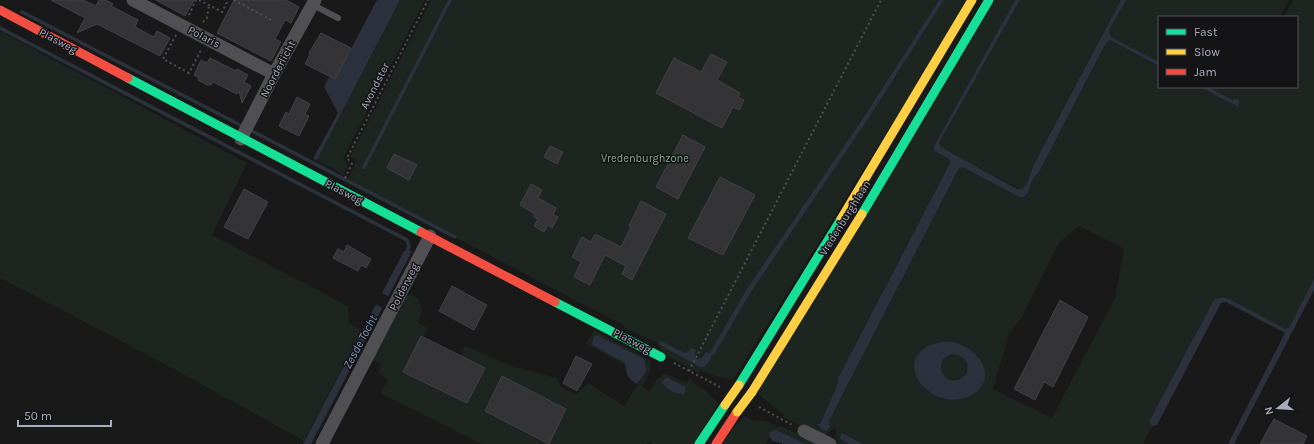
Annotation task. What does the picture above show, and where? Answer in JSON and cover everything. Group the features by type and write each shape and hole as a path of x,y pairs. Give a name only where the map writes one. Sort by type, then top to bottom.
{"street":[{"name":"Polaris","path":"133,0 274,74"},
{"name":"Vredenburghlaan","path":"699,444 739,385 870,173 972,0"},
{"name":"Vredenburghlaan","path":"716,444 752,392 882,181 989,0"},
{"name":"Noorderlicht","path":"241,140 311,2"},
{"name":"Plasweg","path":"0,10 241,140 430,236 661,357"},
{"name":"Polderweg","path":"322,444 430,236"},
{"path":"804,431 830,444"}],"lane":[{"path":"311,2 338,18"}],"path":[{"path":"207,39 189,73 163,59 186,28 198,0 222,12 228,0"},
{"path":"234,0 273,21"},
{"name":"Avondster","path":"344,178 352,164 347,158 428,0"},
{"name":"Plasweg","path":"661,357 690,371 881,0"},
{"path":"186,28 207,18 209,5"}],"green space":[{"path":"400,0 425,0 343,158 348,164 343,176 338,171 317,160"},
{"name":"Vredenburghzone","path":"431,0 448,0 362,167 363,169 451,0 939,0 710,353 700,365 660,344 702,367 712,355 714,355 751,292 870,116 944,0 969,0 733,380 700,370 698,373 662,353 658,343 624,328 625,326 348,180 356,162 351,155"},
{"path":"993,0 1015,0 934,146 934,151 949,159 950,163 838,378 837,386 820,424 830,426 829,421 959,168 963,167 1019,197 1025,196 1106,43 1110,40 1158,65 1158,88 1202,88 1238,107 1233,100 1210,88 1298,88 1298,16 1285,16 1293,0 1314,0 1314,283 1288,332 1224,299 1216,303 1143,444 864,444 844,434 840,439 849,444 838,444 835,436 837,430 834,428 824,435 820,435 783,417 784,414 755,392","holes":["1079,226 1124,249 1115,298 1052,418 993,389 1009,334 1022,317 1059,243","952,342 959,344 984,385 951,400 932,344"]},
{"path":"1020,0 1121,0 1034,164 1027,183 1022,189 1019,189 941,147 939,143"},
{"path":"1126,0 1289,0 1281,16 1158,16 1158,61 1111,37 1109,30"},
{"path":"0,31 247,163 212,235 348,306 349,323 362,330 304,441 150,356 0,278"},
{"path":"406,295 411,295 418,298 422,312 418,323 427,328 417,350 455,370 465,346 512,366 556,378 562,388 576,394 588,383 624,406 646,372 639,356 597,335 593,338 592,345 625,363 625,365 586,344 594,330 650,360 651,368 642,387 650,391 657,379 664,374 687,383 690,378 693,383 704,389 713,399 719,402 695,444 651,444 652,443 648,442 646,444 481,444 380,393 388,380 378,372 382,364 371,359"},
{"path":"954,354 963,358 967,367 963,376 954,380 945,376 941,367 945,358"},
{"path":"744,416 752,420 766,421 777,427 783,427 818,444 805,444 782,432 774,430 769,434 769,438 765,444 721,444"}],"water":[{"path":"377,0 400,0 317,160 313,159 338,113 324,87 329,77 335,79"},
{"path":"448,0 452,0 365,169 363,169 362,167"},
{"path":"939,0 944,0 870,116 751,292 708,364 700,367 660,345 659,343 662,342 685,353 692,348 696,350 694,356 697,359 702,358 706,352 710,353 747,289 865,115"},
{"path":"1015,0 1020,0 939,143 941,147 1017,189 1022,189 1027,183 1034,164 1121,0 1126,0 1109,30 1111,37 1158,61 1158,65 1110,40 1106,43 1025,196 1019,197 963,167 959,168 829,421 830,427 827,431 824,431 817,424 820,424 837,386 838,378 950,163 949,159 934,151 934,146"},
{"path":"1202,88 1210,88 1233,100 1238,99 1238,107"},
{"name":"Zesde Tocht","path":"404,251 412,251 311,444 303,444"},
{"path":"1314,279 1314,290 1234,444 1228,444 1285,333 1226,302 1221,303 1157,425 1153,426 1150,424 1150,420 1214,300 1218,298 1226,298 1231,300 1285,329 1289,328"},
{"path":"597,335 643,358 646,372 637,384 628,376 625,363 592,345 593,338"},
{"path":"941,342 950,342 957,343 968,349 976,355 982,363 985,371 985,379 982,386 975,393 964,398 950,399 936,396 925,388 918,379 914,368 916,357 925,348","holes":["951,354 959,355 967,362 967,370 966,374 961,379 950,380 946,378 941,369 944,358"]},
{"path":"665,378 668,378 685,387 686,390 684,394 674,392 665,387 662,382"},
{"path":"774,430 782,432 805,444 782,444 772,441 769,436 770,432"},
{"path":"841,434 864,444 849,444 840,439"}],"pier":[{"path":"379,292 390,297 384,309 374,303"}],"building":[{"path":"51,0 83,0 96,6 99,0 106,0 113,4 111,6 138,20 135,27 154,37 157,31 170,38 160,56 97,24 77,33 85,18"},
{"path":"156,0 194,0 185,16"},
{"path":"234,0 286,0 299,7 291,23 285,20 275,39 281,42 271,61 217,33"},
{"path":"321,33 351,48 335,79 305,64 310,54 309,53"},
{"path":"711,54 727,62 717,80 740,93 738,97 744,100 739,110 733,107 722,128 656,93 674,58 701,72"},
{"path":"210,58 236,71 237,69 248,75 244,82 251,86 242,103 239,91 237,94 213,82 211,85 207,85 198,80 199,78 194,75 201,60 207,63"},
{"path":"297,97 310,104 305,114 309,116 299,136 279,126 286,112 289,114"},
{"path":"683,135 705,147 678,199 656,187"},
{"path":"550,146 563,152 557,164 544,157"},
{"path":"394,154 417,165 409,180 387,168"},
{"path":"720,177 755,195 723,255 688,238"},
{"path":"531,184 542,190 538,198 556,208 553,215 558,217 552,228 548,225 544,232 534,226 538,219 534,217 535,214 520,205"},
{"path":"244,189 268,202 248,239 224,227"},
{"path":"641,201 666,214 632,280 622,274 626,266 605,255 590,285 574,277 581,262 572,257 582,237 591,242 595,234 621,247"},
{"path":"347,245 371,259 366,268 361,265 358,271 333,258 338,249 344,252"},
{"path":"452,286 487,305 474,330 439,311"},
{"path":"1060,300 1088,317 1053,387 1044,382 1035,400 1014,389"},
{"path":"421,336 485,368 467,403 403,372"},
{"path":"576,356 592,364 577,391 563,383"},
{"path":"502,376 566,409 549,444 485,411"},
{"path":"1274,419 1307,436 1303,444 1260,444"}],"waterway":[{"path":"22,12 244,127"},
{"path":"0,28 407,240 409,246 406,255"},
{"path":"250,130 455,237"}],"traffic: fast":[{"path":"862,214 989,0"},
{"path":"128,78 421,232"},
{"path":"739,385 841,219"},
{"path":"555,302 661,357"},
{"path":"699,444 725,405"}],"traffic: slow":[{"path":"841,219 972,0"},
{"path":"752,392 862,214"},
{"path":"725,405 739,385"},
{"path":"737,412 752,392"}],"traffic: jam":[{"path":"0,10 128,78"},
{"path":"421,232 555,302"},
{"path":"716,444 737,412"}]}
